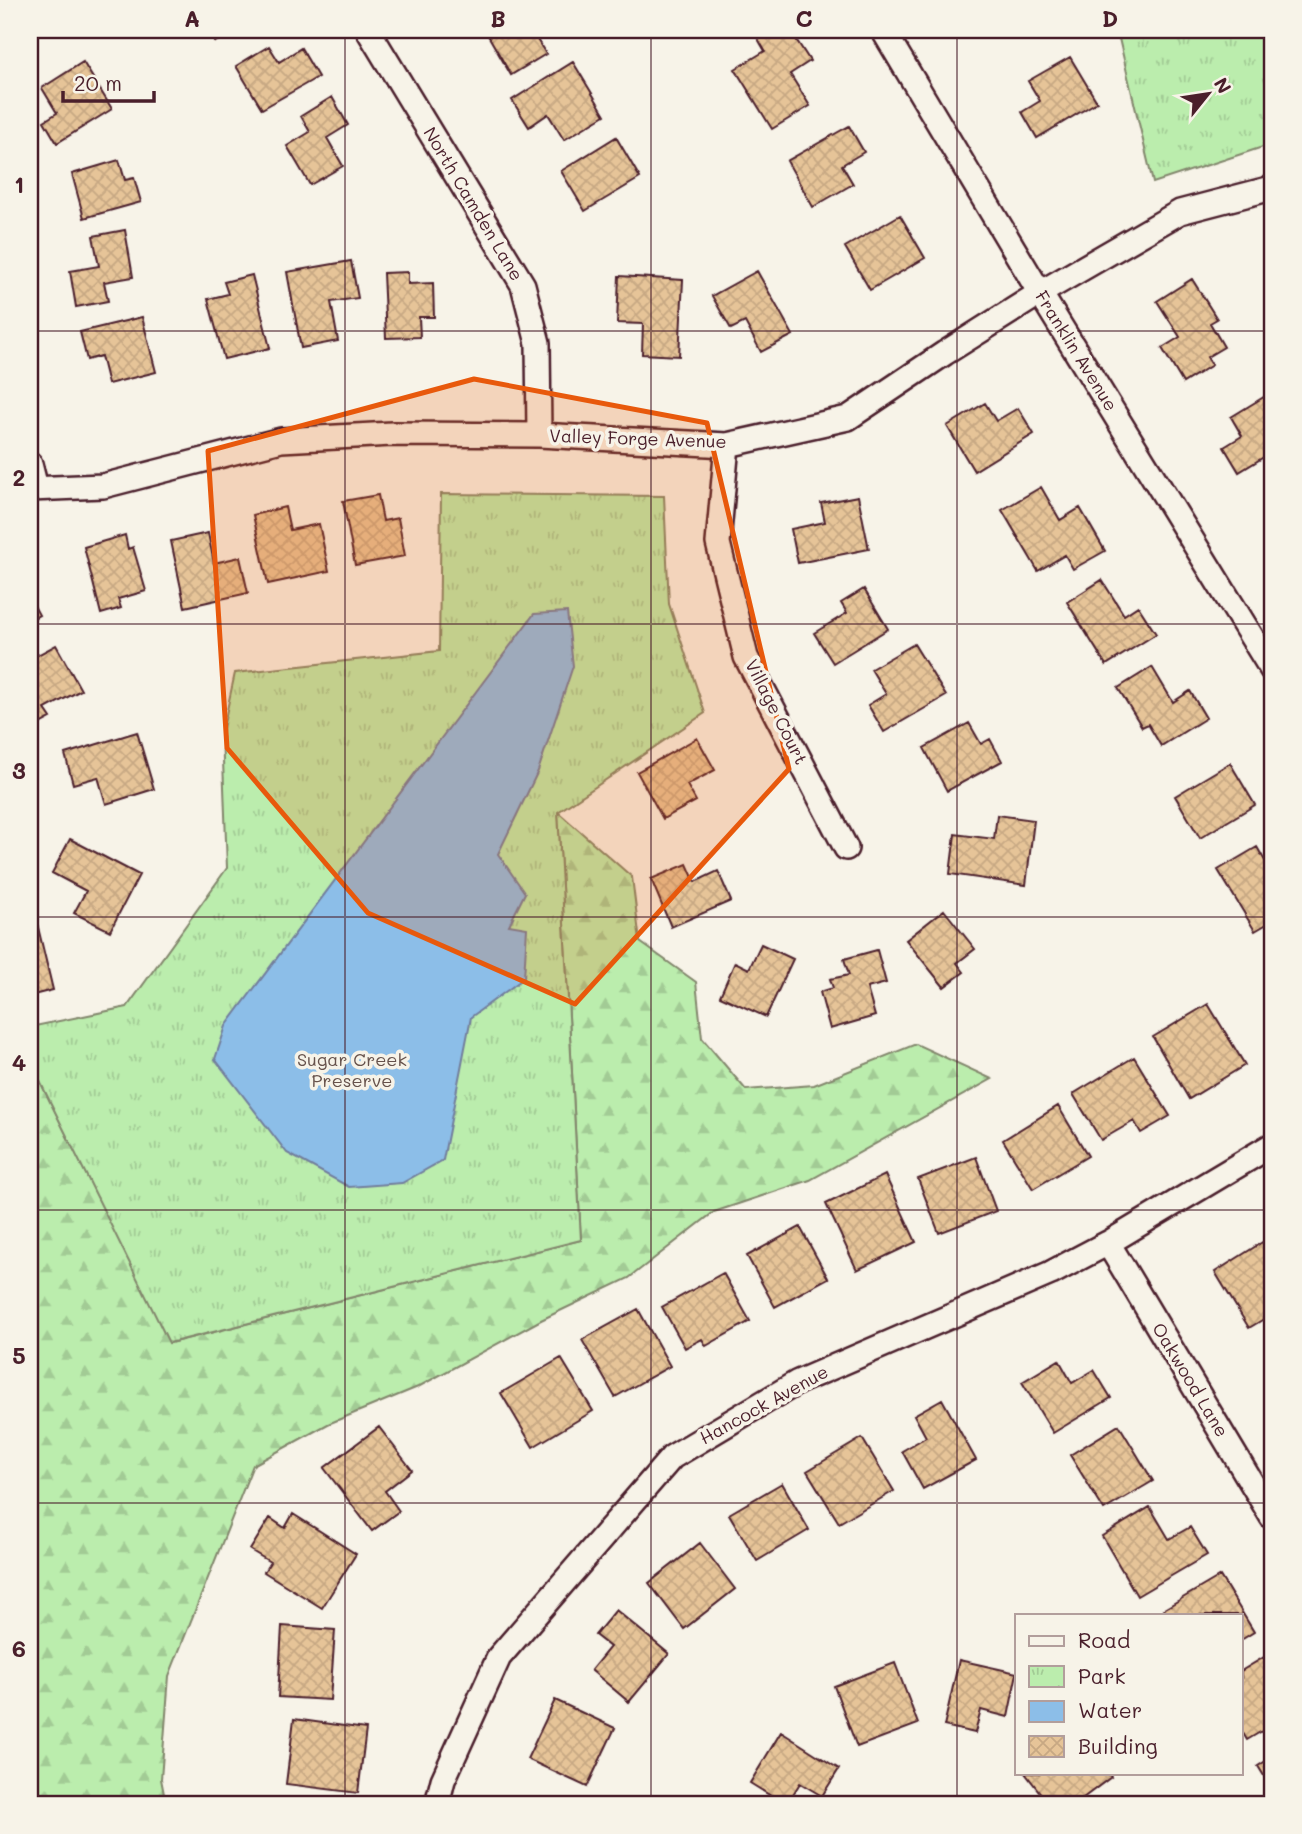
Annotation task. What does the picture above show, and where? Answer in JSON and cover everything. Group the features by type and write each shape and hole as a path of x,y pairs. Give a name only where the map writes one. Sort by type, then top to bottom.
{"street":[{"name":"North Camden Lane","path":"368,30 523,285 538,343 539,435"},
{"name":"Franklin Avenue","path":"883,30 1040,293 1272,670"},
{"name":"Valley Forge Avenue","path":"33,488 103,486 281,440 393,434 539,435 727,444 848,418 1040,293 1180,212 1272,188"},
{"name":"Village Court","path":"727,444 718,543 746,657 846,848"},
{"path":"30,464 33,488"},
{"name":"Hancock Avenue","path":"437,1804 443,1780 499,1657 672,1457 798,1382 1051,1273 1108,1243 1272,1145"},
{"name":"Oakwood Lane","path":"1108,1243 1272,1517"}],"highlighted area":[{"path":"474,379 707,423 789,769 575,1004 368,913 227,748 208,451"}],"green space":[{"path":"1117,30 1272,30 1272,144 1153,183"},
{"name":"Sugar Creek Preserve","path":"441,494 664,496 669,604 705,713 558,812 581,1240 169,1343 30,1061 30,1027 127,1007 227,868 222,733 235,673 439,651"},
{"path":"558,812 632,877 640,942 696,982 702,1038 746,1090 814,1085 916,1044 992,1079 810,1180 714,1212 629,1278 541,1320 418,1387 328,1424 253,1465 169,1676 161,1779 166,1804 30,1804 30,1061 170,1343 581,1240"}],"water":[{"path":"567,612 573,666 538,771 498,854 525,893 509,925 527,928 524,978 471,1017 443,1160 402,1183 349,1187 287,1153 215,1059 226,1026 534,614"}],"building":[{"path":"208,30 235,30 215,42"},
{"path":"485,30 531,30 546,54 511,75"},
{"path":"769,30 790,30 810,61 790,74 810,106 772,129 735,69 765,51 757,37"},
{"path":"269,46 279,62 301,48 318,77 262,109 236,66"},
{"path":"1070,57 1097,102 1037,138 1022,112 1040,101 1028,81"},
{"path":"83,62 112,109 57,143 44,121 57,113 42,88"},
{"path":"573,62 605,115 564,140 548,114 529,127 512,100"},
{"path":"332,97 348,125 327,138 343,166 310,185 287,146 310,132 301,116"},
{"path":"849,126 864,152 842,165 853,184 813,207 787,161"},
{"path":"616,137 640,178 585,211 561,171"},
{"path":"119,160 125,180 134,178 141,202 84,218 72,174"},
{"path":"900,215 925,258 870,290 845,247"},
{"path":"125,230 133,277 104,282 108,301 76,307 70,271 99,266 93,236"},
{"path":"351,261 358,298 331,302 338,341 301,348 287,272"},
{"path":"757,271 793,335 761,352 745,322 731,329 712,296"},
{"path":"408,272 408,284 433,283 434,317 419,317 420,337 386,338 383,273"},
{"path":"252,275 270,348 224,359 208,299 228,294 224,282"},
{"path":"619,276 683,280 679,356 642,354 643,324 617,323"},
{"path":"1192,279 1217,319 1210,323 1224,347 1207,357 1212,365 1183,383 1162,348 1180,337 1157,301"},
{"path":"142,317 156,372 108,384 101,356 87,360 80,332"},
{"path":"1272,392 1272,452 1239,472 1224,447 1242,436 1231,417"},
{"path":"985,403 996,421 1018,408 1034,434 974,471 947,426"},
{"path":"1041,487 1060,520 1080,508 1105,551 1073,569 1065,555 1038,571 1002,510"},
{"path":"378,495 383,521 398,518 405,556 355,565 343,501"},
{"path":"858,496 869,549 798,563 791,529 825,522 821,503"},
{"path":"285,507 290,530 319,524 329,571 268,584 253,515"},
{"path":"208,533 214,563 240,557 248,593 185,607 171,541"},
{"path":"125,535 128,549 133,547 146,591 118,599 121,608 101,614 84,547"},
{"path":"1102,580 1124,615 1138,606 1156,634 1106,665 1067,602"},
{"path":"864,589 888,629 833,663 814,633 847,613 841,603"},
{"path":"32,602 39,615 30,620 30,603"},
{"path":"914,644 946,696 884,732 868,705 886,694 871,669"},
{"path":"56,645 81,690 45,709 51,718 38,725 30,709 30,659"},
{"path":"1152,667 1173,702 1190,691 1206,718 1161,746 1148,724 1142,727 1118,688"},
{"path":"969,723 981,744 990,739 1002,761 947,791 924,748"},
{"path":"137,732 154,789 106,804 98,777 73,784 65,754"},
{"path":"697,738 715,770 687,785 696,801 663,819 637,772"},
{"path":"1230,763 1255,805 1200,838 1175,796"},
{"path":"997,815 1034,820 1026,885 950,874 955,834 994,839"},
{"path":"70,839 139,875 110,931 74,913 86,891 52,873"},
{"path":"1257,847 1272,873 1272,921 1255,931 1218,870"},
{"path":"687,864 695,882 718,871 731,901 671,927 651,879"},
{"path":"944,910 975,949 957,963 964,972 944,987 906,940"},
{"path":"36,919 53,990 33,995 30,981 30,921"},
{"path":"761,944 793,959 766,1017 720,996 735,962 749,969"},
{"path":"877,950 886,983 867,988 875,1016 830,1029 820,992 833,988 830,979 849,975 844,959"},
{"path":"1208,1004 1245,1065 1189,1099 1153,1037"},
{"path":"1134,1057 1170,1116 1141,1133 1134,1121 1101,1140 1073,1094"},
{"path":"1058,1106 1088,1156 1033,1189 1003,1140"},
{"path":"976,1157 996,1211 939,1233 918,1179"},
{"path":"885,1175 916,1242 857,1270 826,1204"},
{"path":"800,1227 828,1278 775,1307 747,1256"},
{"path":"1272,1236 1272,1314 1249,1328 1215,1272"},
{"path":"723,1273 750,1321 706,1346 702,1339 685,1348 662,1307"},
{"path":"638,1309 670,1366 615,1397 582,1340"},
{"path":"561,1358 593,1411 533,1447 501,1393"},
{"path":"1059,1360 1072,1383 1094,1370 1111,1398 1053,1433 1022,1382"},
{"path":"942,1399 976,1460 923,1489 902,1451 926,1437 914,1415"},
{"path":"1119,1425 1153,1481 1104,1510 1070,1455"},
{"path":"379,1427 412,1470 385,1491 399,1511 372,1531 324,1468"},
{"path":"862,1438 894,1491 839,1523 807,1471"},
{"path":"782,1483 809,1530 757,1561 729,1514"},
{"path":"1150,1507 1169,1539 1190,1527 1207,1555 1137,1596 1102,1536"},
{"path":"293,1514 356,1554 322,1608 264,1572 270,1562 250,1550 270,1518 285,1528"},
{"path":"700,1543 735,1589 684,1629 649,1583"},
{"path":"1220,1576 1254,1632 1242,1639 1242,1614 1167,1614 1164,1609"},
{"path":"616,1610 669,1654 629,1702 591,1670 610,1647 595,1635"},
{"path":"282,1626 335,1630 330,1700 278,1697"},
{"path":"1266,1656 1272,1668 1272,1725 1247,1740 1242,1732 1242,1670"},
{"path":"959,1660 1015,1673 1008,1717 981,1710 975,1733 944,1726"},
{"path":"895,1663 918,1724 857,1747 834,1686"},
{"path":"555,1700 615,1728 587,1787 527,1759"},
{"path":"294,1719 366,1729 358,1793 286,1784"},
{"path":"781,1732 839,1769 822,1796 800,1783 787,1804 784,1804 750,1783"},
{"path":"1272,1757 1272,1789 1258,1766"},
{"path":"1026,1774 1109,1774 1111,1777 1075,1804 1049,1804"}]}
